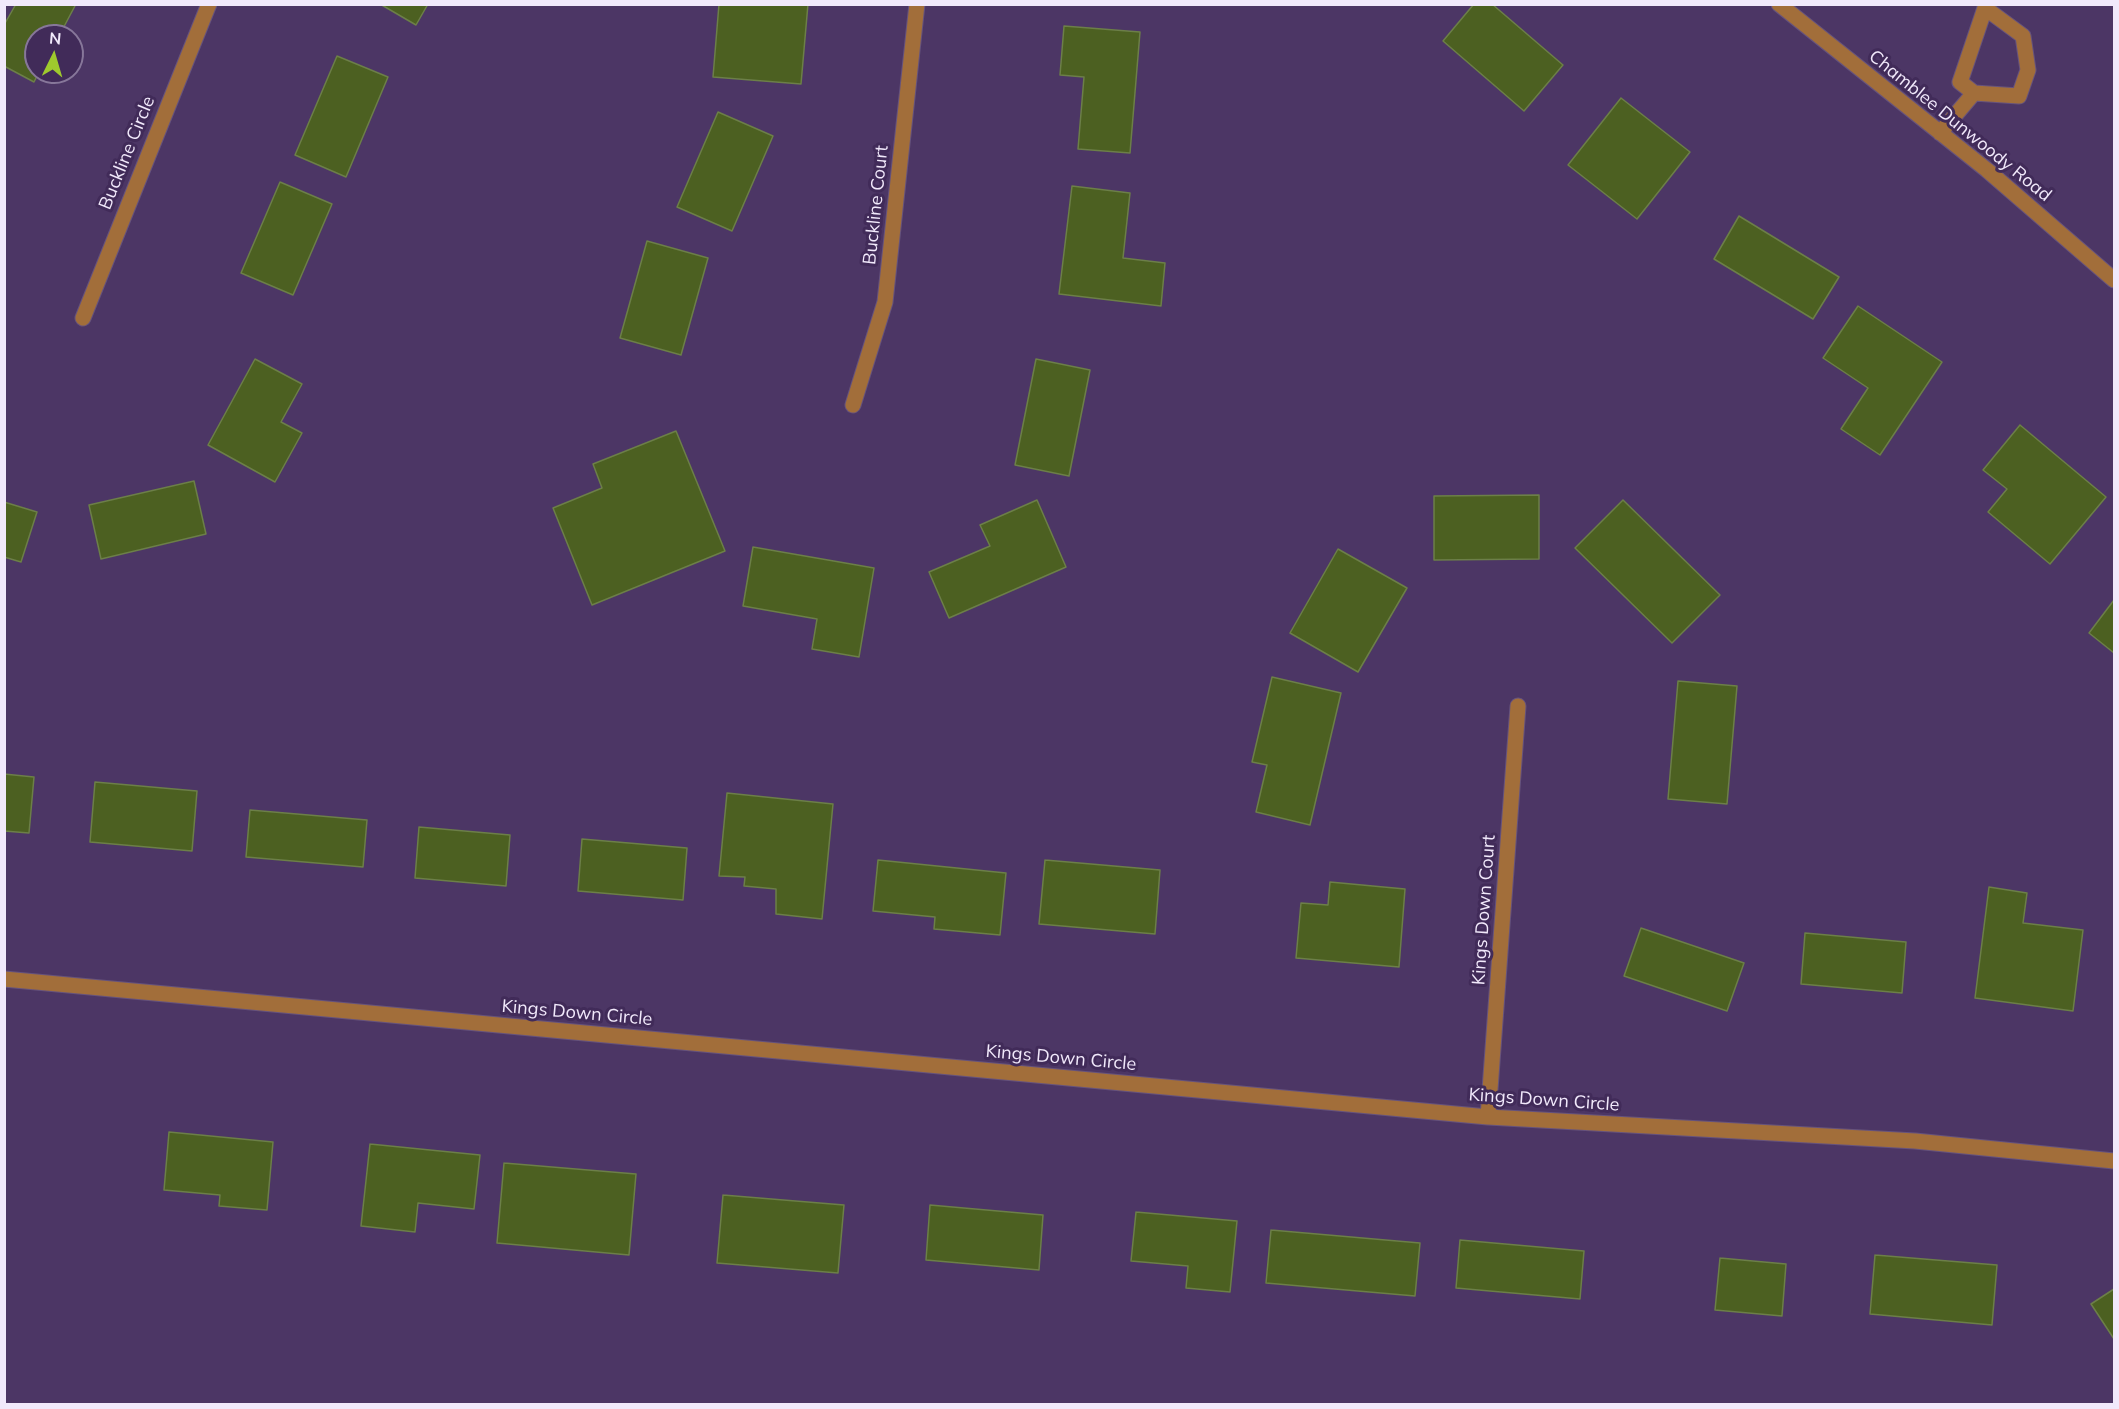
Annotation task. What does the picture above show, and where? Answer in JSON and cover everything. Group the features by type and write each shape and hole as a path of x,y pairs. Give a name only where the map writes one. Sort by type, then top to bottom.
{"street":[{"name":"Buckline Circle","path":"83,318 209,4"},
{"name":"Buckline Court","path":"853,405 885,302 917,4"},
{"name":"Chamblee Dunwoody Road","path":"1779,4 1940,133 2115,280"},
{"path":"1985,8 2023,36 2028,70 2019,96 1974,93 1960,82 1985,8"},
{"path":"1940,133 1974,93"},
{"name":"Kings Down Court","path":"1488,1117 1518,706"},
{"name":"Kings Down Circle","path":"4,979 1488,1117 1915,1141 2115,1161"}],"building":[{"path":"16,4 76,4 65,24 24,24 24,77 4,66 4,25"},
{"path":"380,4 428,4 416,25"},
{"path":"719,4 808,4 801,84 713,77"},
{"path":"1474,4 1492,4 1563,65 1524,111 1443,41"},
{"path":"1064,26 1140,32 1130,153 1078,149 1084,77 1060,75"},
{"path":"337,56 388,77 346,177 295,155"},
{"path":"1621,98 1690,152 1637,219 1568,165"},
{"path":"718,112 773,136 732,231 677,207"},
{"path":"280,182 332,204 293,295 241,273"},
{"path":"1072,186 1130,193 1123,258 1165,263 1161,306 1059,294"},
{"path":"1739,216 1839,277 1813,319 1714,259"},
{"path":"647,241 708,258 681,355 620,338"},
{"path":"1858,306 1942,362 1880,455 1841,429 1868,388 1823,358"},
{"path":"255,359 302,384 281,422 302,433 275,482 208,445"},
{"path":"1036,359 1090,370 1069,476 1015,465"},
{"path":"2020,425 2106,497 2050,564 1988,512 2007,489 1983,470"},
{"path":"676,431 725,551 592,605 553,508 602,488 593,464"},
{"path":"194,481 206,534 101,559 89,505"},
{"path":"1539,495 1539,559 1434,560 1434,496"},
{"path":"1037,500 1066,567 949,618 929,572 990,546 980,525"},
{"path":"1623,500 1720,595 1672,643 1575,548"},
{"path":"4,502 37,512 21,562 4,557"},
{"path":"753,547 874,568 859,657 812,649 817,619 743,606"},
{"path":"1338,549 1407,588 1358,672 1290,633"},
{"path":"2114,600 2114,653 2089,633"},
{"path":"1272,677 1341,693 1310,825 1256,812 1267,765 1252,762"},
{"path":"1678,681 1737,686 1727,804 1668,799"},
{"path":"4,774 34,777 29,833 4,831"},
{"path":"95,782 197,791 192,851 90,842"},
{"path":"727,793 833,804 822,919 776,914 776,889 744,886 745,877 719,876"},
{"path":"250,810 367,820 363,867 246,857"},
{"path":"419,827 510,835 506,886 415,878"},
{"path":"582,839 687,848 683,900 578,891"},
{"path":"878,860 1006,873 1000,935 934,929 935,917 873,911"},
{"path":"1045,860 1160,870 1155,934 1039,924"},
{"path":"1330,882 1405,889 1399,967 1296,958 1301,903 1328,905"},
{"path":"1989,887 2027,893 2023,923 2083,930 2073,1011 1975,998"},
{"path":"1641,928 1744,963 1727,1011 1624,976"},
{"path":"1805,933 1906,942 1902,993 1801,984"},
{"path":"169,1132 273,1142 267,1210 219,1206 220,1195 164,1190"},
{"path":"370,1144 480,1155 474,1209 418,1203 415,1232 361,1226"},
{"path":"504,1163 636,1174 629,1255 497,1243"},
{"path":"723,1195 844,1205 838,1273 717,1263"},
{"path":"930,1205 1043,1215 1039,1270 926,1260"},
{"path":"1136,1212 1237,1221 1230,1292 1186,1288 1188,1266 1131,1261"},
{"path":"1271,1230 1420,1243 1415,1296 1266,1283"},
{"path":"1460,1240 1584,1251 1580,1299 1456,1288"},
{"path":"1875,1255 1997,1265 1992,1325 1870,1314"},
{"path":"1720,1258 1786,1264 1782,1316 1715,1310"},
{"path":"2114,1289 2114,1339 2091,1304"}]}
